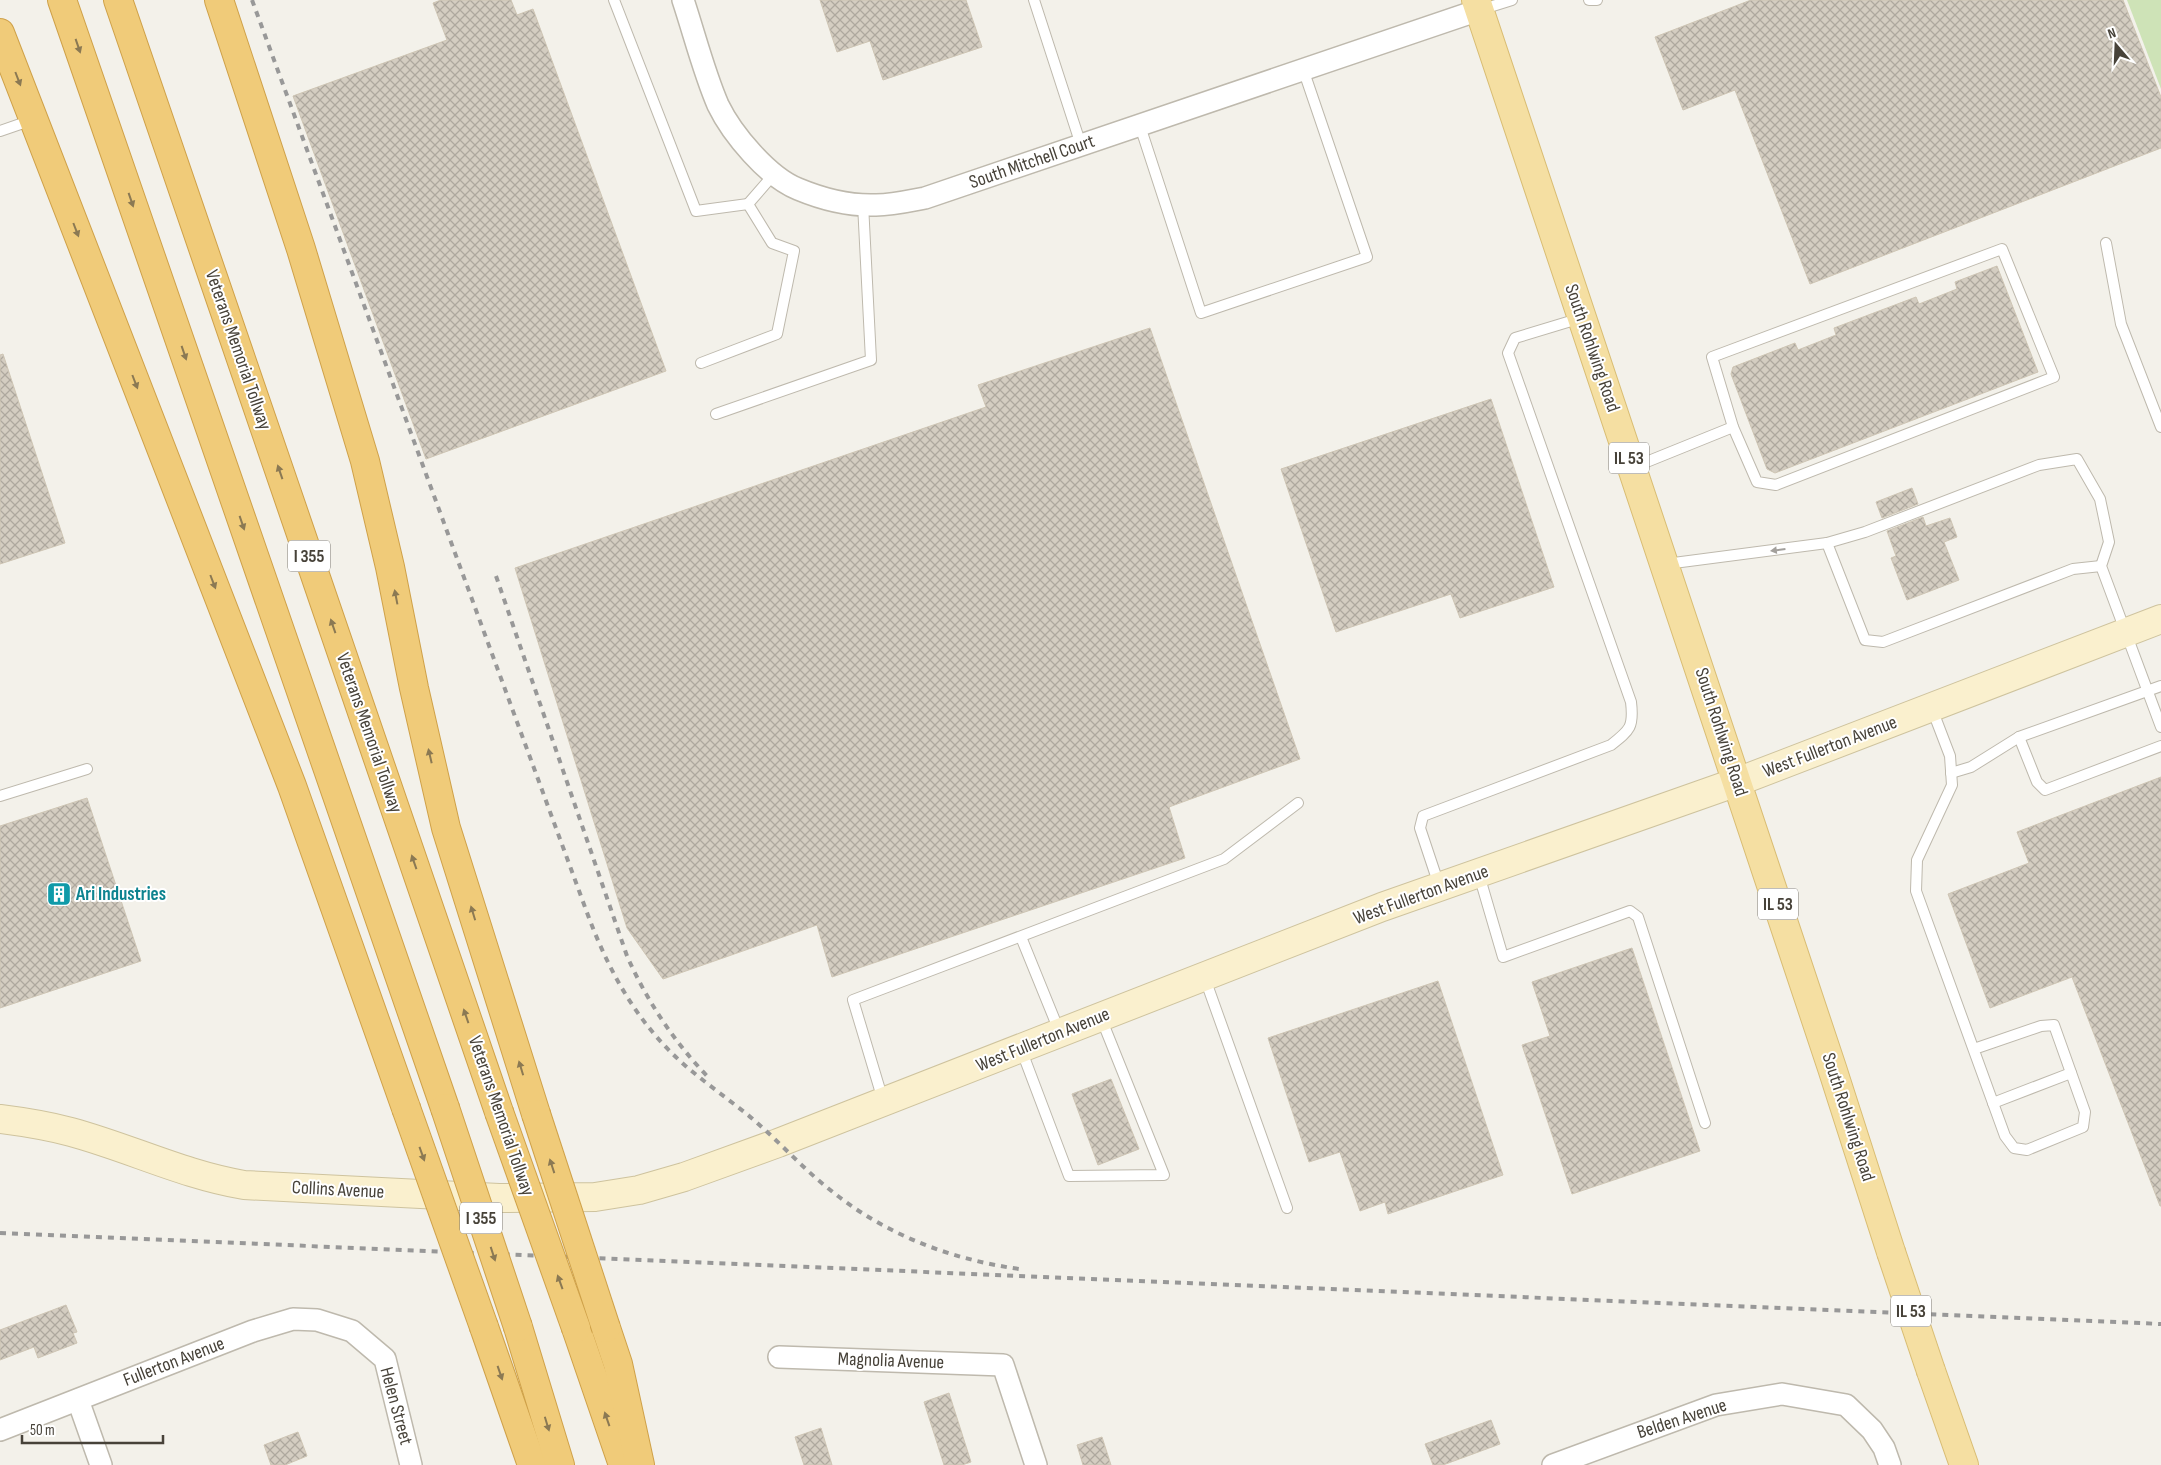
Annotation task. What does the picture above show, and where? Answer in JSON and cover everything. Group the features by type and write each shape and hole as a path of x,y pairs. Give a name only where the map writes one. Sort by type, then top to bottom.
{"highway":[{"name":"I 355","path":"62,0 445,1108 518,1327 560,1465"},
{"name":"Veterans Memorial Tollway","path":"118,0 499,1112 623,1465"},
{"path":"220,0 301,249 363,452 390,567 414,688 446,828 536,1114 618,1364 640,1465"},
{"path":"0,33 292,786 532,1465"}],"main road":[{"name":"South Rohlwing Road","path":"1478,5 1665,564 1891,1252 1964,1465"}],"street":[{"name":"South Mitchell Court","path":"682,0 718,104 741,142 774,174 797,189 837,201 876,205 925,198 1140,126 1478,5"},
{"name":"West Fullerton Avenue","path":"684,1177 884,1103 1204,975 1382,907 1737,782 2161,619"},
{"name":"Collins Avenue","path":"0,1119 35,1123 73,1133 194,1174 244,1185 499,1198 595,1197 639,1190 684,1177"},
{"name":"Fullerton Avenue","path":"0,1430 277,1323 293,1319 317,1320 352,1331"},
{"name":"Helen Street","path":"352,1331 385,1360 411,1465"},
{"name":"Magnolia Avenue","path":"779,1358 1003,1366 1036,1465"},
{"name":"Belden Avenue","path":"1553,1465 1716,1405 1782,1394 1846,1405 1872,1430 1884,1448 1890,1465"},
{"path":"78,1400 100,1465"}],"lane":[{"path":"614,0 696,211 748,204 774,174"},
{"path":"1034,0 1081,145"},
{"path":"1478,5 1512,0"},
{"path":"1589,0 1597,0"},
{"path":"1140,126 1201,313 1367,257 1303,69"},
{"path":"0,131 34,120"},
{"path":"702,363 777,334 794,251 772,243 748,204"},
{"path":"716,414 870,360 863,204"},
{"path":"2106,243 2121,324 2161,427"},
{"path":"2002,249 2054,376 1776,485 1757,482 1733,427 1712,357 2002,249"},
{"path":"1440,887 1420,828 1423,816 1611,745 1627,733 1633,719 1631,702 1508,353 1515,338 1582,318"},
{"path":"1632,468 1733,427"},
{"path":"1665,564 1827,543 1866,532 2039,465 2077,459 2100,499 2109,542 2101,566 2161,727"},
{"path":"1827,543 1865,640 1883,642 2073,569 2101,566"},
{"path":"1951,773 1971,767 2019,737 2161,686"},
{"path":"1931,708 1950,756 1952,785 1917,860 1916,892 2005,1136 2014,1148 2027,1150 2083,1127 2085,1112 2054,1025 2040,1026 1974,1049"},
{"path":"2019,737 2037,782 2045,790 2161,746"},
{"path":"0,796 87,769"},
{"path":"884,1103 854,1000 1224,859 1298,803"},
{"path":"1478,874 1503,957 1630,911 1638,917 1705,1123"},
{"path":"1020,937 1060,1033"},
{"path":"1204,975 1286,1208"},
{"path":"1021,1049 1069,1176 1164,1175 1100,1017"},
{"path":"1993,1102 2071,1073"}],"green space":[{"path":"2127,0 2161,0 2161,89"}],"building":[{"path":"441,0 511,0 517,15 533,9 666,371 426,459 293,96 447,40 433,3"},
{"path":"820,0 966,0 982,47 883,80 870,41 837,52"},
{"path":"1751,0 2123,0 2161,97 2161,148 1810,284 1735,90 1683,110 1655,37"},
{"path":"1997,266 2038,372 1775,473 1767,469 1731,374 1733,367 1795,343 1798,350 1836,335 1834,328 1916,297 1919,304 1957,289 1955,282"},
{"path":"1150,328 1300,759 1169,807 1185,858 832,977 817,925 663,979 627,928 515,568 986,407 978,385"},
{"path":"3,354 65,543 0,564 0,355"},
{"path":"1491,399 1554,587 1460,618 1451,594 1336,632 1281,469"},
{"path":"1912,488 1918,504 1882,518 1876,502"},
{"path":"1923,517 1926,526 1950,518 1957,537 1944,542 1959,580 1907,600 1891,558 1896,556 1887,531"},
{"path":"2161,777 2160,1206 2072,977 1990,1008 1948,894 2029,863 2017,832"},
{"name":"Ari Industries","path":"87,798 141,961 0,1008 0,826"},
{"path":"1632,948 1700,1151 1572,1194 1522,1045 1550,1036 1532,982"},
{"path":"1438,981 1503,1175 1388,1214 1385,1202 1360,1211 1340,1152 1309,1162 1268,1038"},
{"path":"1111,1079 1139,1149 1098,1165 1072,1094"},
{"path":"66,1305 77,1332 73,1333 77,1343 38,1358 34,1347 0,1360 0,1330"},
{"path":"949,1393 971,1462 962,1465 944,1465 924,1402"},
{"path":"1491,1420 1500,1444 1443,1465 1433,1465 1425,1444"},
{"path":"821,1428 832,1465 804,1465 795,1437"},
{"path":"298,1432 307,1456 285,1465 271,1465 264,1445"},
{"path":"1102,1437 1111,1465 1083,1465 1077,1445"}],"railway":[{"path":"252,0 589,918 617,980 641,1018 671,1052 695,1074 748,1115 818,1180 850,1205 872,1219 918,1242 968,1259 1019,1269"},
{"path":"496,576 627,956 643,989 662,1020 684,1050 709,1078"},
{"path":"0,1233 2161,1324"}],"place":[{"name":"Ari Industries","path":"59,894"}]}
